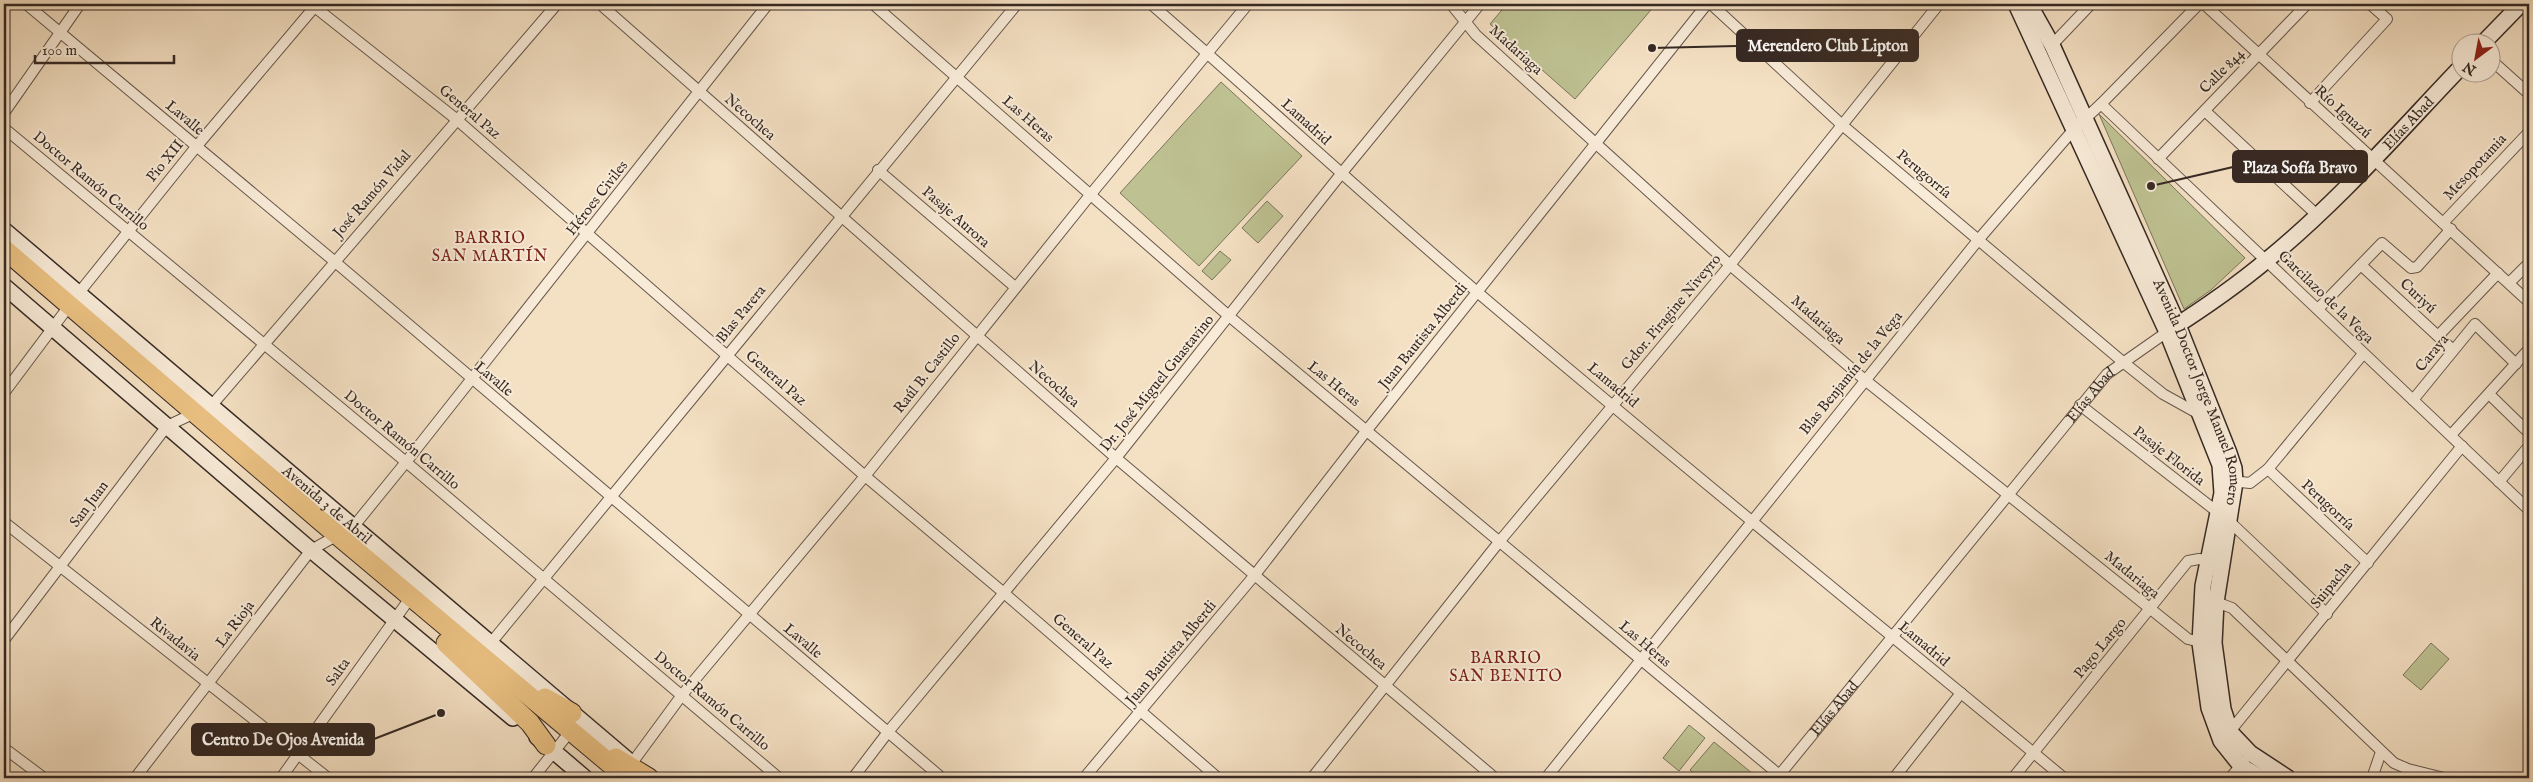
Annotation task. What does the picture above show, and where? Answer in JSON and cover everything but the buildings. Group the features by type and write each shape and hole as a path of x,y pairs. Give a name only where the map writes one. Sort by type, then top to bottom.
{"highway":[{"name":"Avenida 3 de Abril","path":"4,249 65,311"},
{"name":"Avenida 3 de Abril","path":"4,266 65,311 450,638"},
{"path":"450,638 530,723 566,732 612,755 648,777"},
{"path":"450,638 508,669 547,700 566,732"},
{"name":"Avenida 3 de Abril","path":"566,732 630,771"},
{"name":"Avenida 3 de Abril","path":"566,732 608,778"}],"main road":[{"name":"Avenida Doctor Jorge Manuel Romero","path":"2016,4 2080,123 2229,452 2234,468 2229,481 2214,561 2207,643 2209,708 2226,737 2262,778"},
{"name":"Avenida Doctor Jorge Manuel Romero","path":"2029,4 2052,45 2080,123"},
{"path":"2494,32 2521,4"},
{"name":"Elías Abad","path":"2173,328 2267,260 2317,215 2373,160 2450,79"},
{"name":"Avenida 3 de Abril","path":"4,230 65,311 332,539 566,732"},
{"name":"Avenida 3 de Abril","path":"4,286 65,311"},
{"name":"Avenida Doctor Jorge Manuel Romero","path":"2173,328 2200,414 2220,465 2229,481"},
{"name":"Avenida Doctor Jorge Manuel Romero","path":"2207,643 2216,602 2214,561"},
{"name":"Avenida 3 de Abril","path":"407,602 490,644 566,732 585,778"},
{"name":"Avenida Doctor Jorge Manuel Romero","path":"2246,759 2288,778"},
{"name":"Avenida 3 de Abril","path":"630,771 648,777"}],"street":[{"name":"Lavalle","path":"26,4 334,261 472,381 942,778"},
{"path":"4,112 59,30 80,4"},
{"name":"José Ramón Vidal","path":"190,417 264,346 334,261 557,4"},
{"name":"Necochea","path":"600,4 1116,458 1495,778"},
{"name":"Héroes Civiles","path":"332,539 406,462 589,233 698,91 768,4"},
{"name":"Las Heras","path":"874,4 1230,317 1780,777"},
{"name":"Blas Parera","path":"490,644 840,216 1017,4"},
{"name":"Lamadrid","path":"1151,4 1341,174 1477,292 1751,521 2064,778"},
{"name":"Raúl B. Castillo","path":"630,771 682,696 865,476 976,335 1248,4"},
{"name":"Madariaga","path":"1451,4 1476,35 1598,143 1730,265 1865,380 2188,639 2207,643"},
{"name":"Dr. José Miguel Guastavino","path":"853,778 888,732 1116,458 1230,317 1341,174 1480,4"},
{"name":"Perugorría","path":"1709,4 1842,124 2123,362 2163,394 2200,414"},
{"name":"Juan Bautista Alberdi","path":"1084,778 1142,712 1254,576 1366,430 1709,4"},
{"name":"Gdor. Piragine Niveyro","path":"1312,778 1499,542 1730,265 1939,4"},
{"path":"2052,45 2091,4"},
{"name":"Blas Benjamín de la Vega","path":"1546,778 1979,239 2080,123 2102,104 2199,4"},
{"name":"Río Iguazú","path":"2204,4 2529,302"},
{"name":"Calle 844","path":"2158,159 2307,4"},
{"path":"2310,103 2388,19 2370,4"},
{"name":"General Paz","path":"314,5 456,119 589,233 865,476 1218,778"},
{"name":"Pio XII","path":"4,393 65,311 128,232 314,5"},
{"path":"2500,68 2529,94"},
{"name":"Garcilazo de la Vega","path":"2102,104 2529,510"},
{"path":"2205,110 2317,215"},
{"name":"Doctor Ramón Carrillo","path":"4,128 264,346 406,462 779,778"},
{"name":"Mesopotamia","path":"2361,264 2382,243 2411,268 2417,267 2447,226 2529,132"},
{"name":"Pasaje Aurora","path":"878,170 1015,287"},
{"path":"2509,283 2529,262"},
{"path":"2318,309 2361,264"},
{"name":"Curiyú","path":"2361,264 2454,350"},
{"path":"2438,336 2498,273"},
{"name":"Caraya","path":"2413,400 2475,324 2516,364"},
{"name":"Elías Abad","path":"1780,777 1891,636 2107,374 2173,328"},
{"path":"2451,435 2529,349"},
{"path":"2229,481 2250,483 2268,469 2363,354"},
{"path":"2489,394 2529,433"},
{"name":"Pasaje Florida","path":"2080,405 2223,517 2327,614"},
{"name":"San Juan","path":"4,640 61,566 190,417"},
{"name":"Suipacha","path":"2226,737 2462,446"},
{"path":"2499,482 2529,446"},
{"name":"Perugorría","path":"2268,469 2368,563"},
{"name":"Rivadavia","path":"4,522 328,778"},
{"name":"La Rioja","path":"135,778 208,685 332,539"},
{"name":"Pago Largo","path":"2014,778 2188,562 2214,561"},
{"name":"Salta","path":"281,778 407,602"},
{"path":"2216,602 2232,608 2289,660 2394,763 2408,769 2444,778"},
{"path":"1894,778 1961,694"},
{"path":"534,778 566,732"},
{"path":"4,748 44,778"},
{"path":"2372,778 2381,752"},
{"path":"2230,778 2246,759"}],"green space":[{"path":"1507,4 1656,4 1575,99 1490,24"},
{"path":"1221,82 1302,156 1199,266 1120,193"},
{"path":"2099,114 2245,258 2211,290 2184,309"},
{"path":"1267,201 1283,216 1258,243 1242,228"},
{"path":"1220,251 1231,260 1212,280 1202,271"},
{"path":"2431,643 2449,659 2421,690 2403,675"},
{"path":"1689,725 1705,738 1679,771 1663,758"},
{"path":"1714,742 1758,778 1700,778 1690,770"}],"place":[{"name":"Merendero Club Lipton","path":"1652,48"},
{"name":"Plaza Sofía Bravo","path":"2151,186"},
{"name":"Centro De Ojos Avenida","path":"441,713"}],"district":[{"name":"BARRIO SAN MARTÍN","path":"490,248"},
{"name":"BARRIO SAN BENITO","path":"1506,668"}]}
